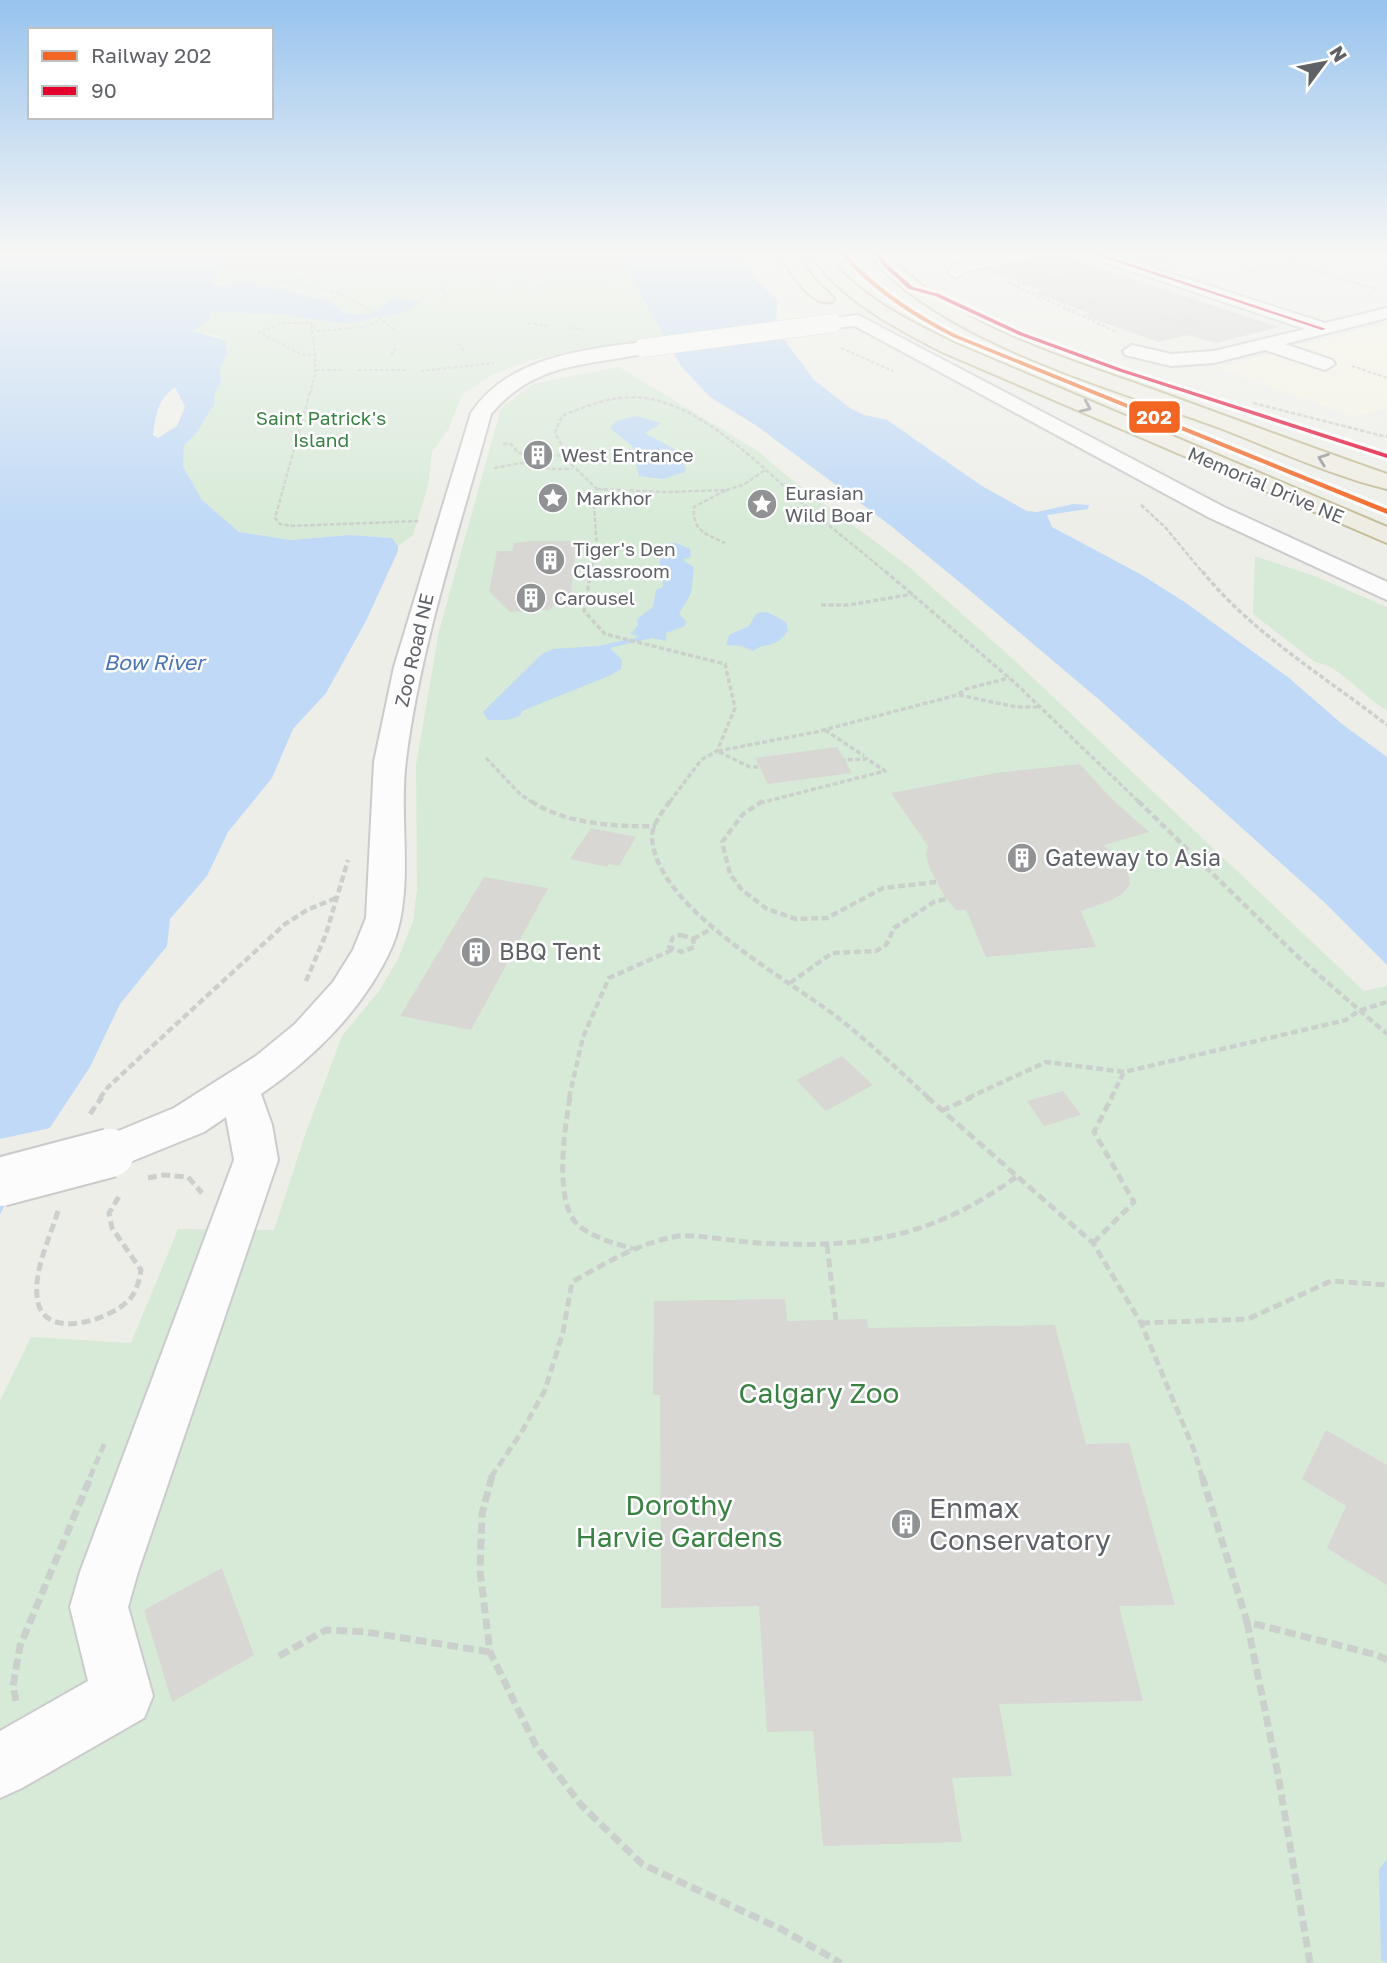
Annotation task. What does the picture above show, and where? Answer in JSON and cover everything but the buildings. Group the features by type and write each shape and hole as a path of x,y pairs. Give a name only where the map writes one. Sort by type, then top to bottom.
{"highway":[{"name":"Memorial Drive NE","path":"942,345 1387,536"},
{"name":"Memorial Drive NE","path":"1021,345 1387,482"},
{"path":"1050,345 1387,456"}],"street":[{"name":"Zoo Road NE","path":"0,1182 60,1168 115,1161 239,1090 309,1034 347,991 372,950 384,918 390,762 408,667 429,586 481,413 488,402 506,387 545,367 580,358 669,345"},
{"path":"904,345 1216,512 1387,592"},
{"path":"1132,351 1171,360 1214,357 1264,345"},
{"path":"1268,345 1325,364"},
{"path":"0,1766 122,1696 99,1607 109,1572 256,1160 250,1125 239,1090"}],"path":[{"path":"283,345 302,355 315,355"},
{"path":"314,345 316,370 275,521 292,526 426,521"},
{"path":"459,345 464,351"},
{"path":"1146,345 1171,360"},
{"path":"391,355 396,348"},
{"path":"469,358 475,365"},
{"path":"379,370 385,362"},
{"path":"421,371 495,363"},
{"path":"316,370 344,370"},
{"path":"358,370 405,370"},
{"path":"726,489 713,487 702,491 662,492 619,486 597,489 573,469 564,456 555,432 562,415 586,405 633,397 655,400 685,413 737,447 914,594 1009,678 1274,934 1387,1034"},
{"path":"1250,402 1387,438"},
{"path":"527,454 564,456"},
{"path":"485,469 521,463 553,469 573,469"},
{"path":"725,543 700,534 692,519 694,507 726,489 743,485 765,470"},
{"path":"597,489 594,504 597,550 587,583 584,611 604,634 725,664 735,708 717,751"},
{"path":"1132,500 1168,529 1229,602 1306,665 1387,725"},
{"path":"821,605 848,605 914,594"},
{"path":"1009,678 966,689 957,695 825,729 717,751 701,760 659,816 652,838 661,867 682,899 713,928 838,1018 1093,1243 1141,1323 1194,1450 1247,1622 1310,1963"},
{"path":"957,695 1016,707 1041,707"},
{"path":"825,729 865,757 877,762 886,771 821,789 762,799 734,821 722,842 731,877 754,902 774,914 804,922 842,912 860,896 884,888 937,882"},
{"path":"717,751 750,768 760,767"},
{"path":"844,760 865,757"},
{"path":"486,758 526,799 565,815 625,828 656,827"},
{"path":"61,1199 37,1292 42,1311 56,1323 78,1325 99,1320 123,1307 138,1287 141,1270 111,1228 109,1213 115,1161 108,1087 285,925 307,910 337,898"},
{"path":"790,983 832,953 876,951 886,945 894,928 934,902 946,899"},
{"path":"693,939 713,928"},
{"path":"672,950 668,944 673,937 686,936 693,939"},
{"path":"633,1250 590,1233 573,1220 564,1185 562,1153 568,1109 583,1038 609,978 672,950 688,952 694,947 693,939"},
{"path":"941,1111 1046,1062 1124,1072 1346,1020 1358,1011 1387,1002"},
{"path":"1093,1243 1133,1202 1094,1132 1124,1072"},
{"path":"115,1161 163,1175 188,1177 201,1190 204,1201"},
{"path":"841,1963 781,1929 642,1864 582,1806 536,1746 490,1652 480,1572 482,1514 492,1474 521,1433 545,1390 563,1332 572,1282 633,1250 682,1235 718,1240 827,1245 875,1241 935,1225 989,1199 1016,1177"},
{"path":"827,1245 836,1320"},
{"path":"1141,1323 1248,1319 1331,1280 1387,1284"},
{"path":"1247,1622 1377,1655 1387,1660"},
{"path":"279,1656 326,1630 366,1632 490,1652"}],"shaded area":[{"path":"1305,345 1387,345 1387,408 1355,417 1217,368"}],"green space":[{"name":"Saint Patrick's Island","path":"226,345 618,345 531,360 492,375 462,395 449,428 432,452 428,486 413,535 398,546 392,538 349,535 291,540 239,532 202,500 183,466 184,445 198,430 215,404 214,396 221,382 220,368 227,354"},
{"name":"Calgary Zoo","path":"619,367 758,451 787,476 908,566 1013,659 1364,991 1387,986 1387,1963 0,1963 0,1401 31,1337 131,1343 178,1229 274,1230 306,1132 342,1036 379,991 398,959 413,921 417,889 416,765 439,631 501,408 533,384"},
{"path":"1255,556 1317,577 1387,607 1387,710 1335,670 1315,662 1253,614"}],"water":[{"name":"Bow River","path":"0,345 226,345 227,354 220,368 221,382 214,396 215,404 198,430 184,445 183,466 202,500 239,532 291,540 349,535 392,538 398,551 366,621 326,693 293,729 272,778 228,832 207,876 170,919 167,946 120,1004 90,1067 18,1176 0,1215","holes":["175,387 185,407 177,426 158,438 153,435 161,402"]},
{"path":"669,345 788,345 814,380 850,408 864,415 887,420 982,486 1027,511 1037,512 1073,504 1089,505 1088,509 1047,515 1052,527 1142,575 1186,603 1289,678 1342,724 1387,757 1387,965 1323,901 1103,703 891,526 757,426 710,397 681,366"},
{"path":"636,416 661,423 645,433 676,450 685,472 663,479 639,476 632,446 610,428 616,421"},
{"path":"676,543 690,549 691,557 684,561 694,567 691,593 679,614 686,621 685,626 666,633 666,641 652,638 610,648 622,660 621,669 611,675 522,711 520,716 507,720 488,720 483,712 542,654 553,649 598,646 639,637 631,634 638,625 637,619 653,607 656,590 663,587 663,579 659,576 661,546"},
{"path":"762,612 786,622 788,630 784,636 775,643 753,651 742,646 726,645 729,635 749,626 756,614"},
{"path":"1387,1859 1387,1963 1381,1960 1379,1869"}],"pier":[{"path":"55,1127 21,1178 9,1204 0,1206 0,1139"}],"rail line":[{"name":"202","path":"976,345 1387,512"}],"transit line":[{"name":"90","path":"1050,345 1120,370 1387,456"}],"place":[{"name":"West Entrance","path":"538,455"},
{"name":"Markhor","path":"553,498"},
{"name":"Eurasian Wild Boar","path":"762,504"},
{"name":"Tiger's Den Classroom","path":"550,560"},
{"name":"Carousel","path":"531,598"},
{"name":"Gateway to Asia","path":"1022,858"},
{"name":"BBQ Tent","path":"476,952"},
{"name":"Enmax Conservatory","path":"906,1524"}],"park label":[{"name":"Dorothy Harvie Gardens","path":"679,1521"}]}
